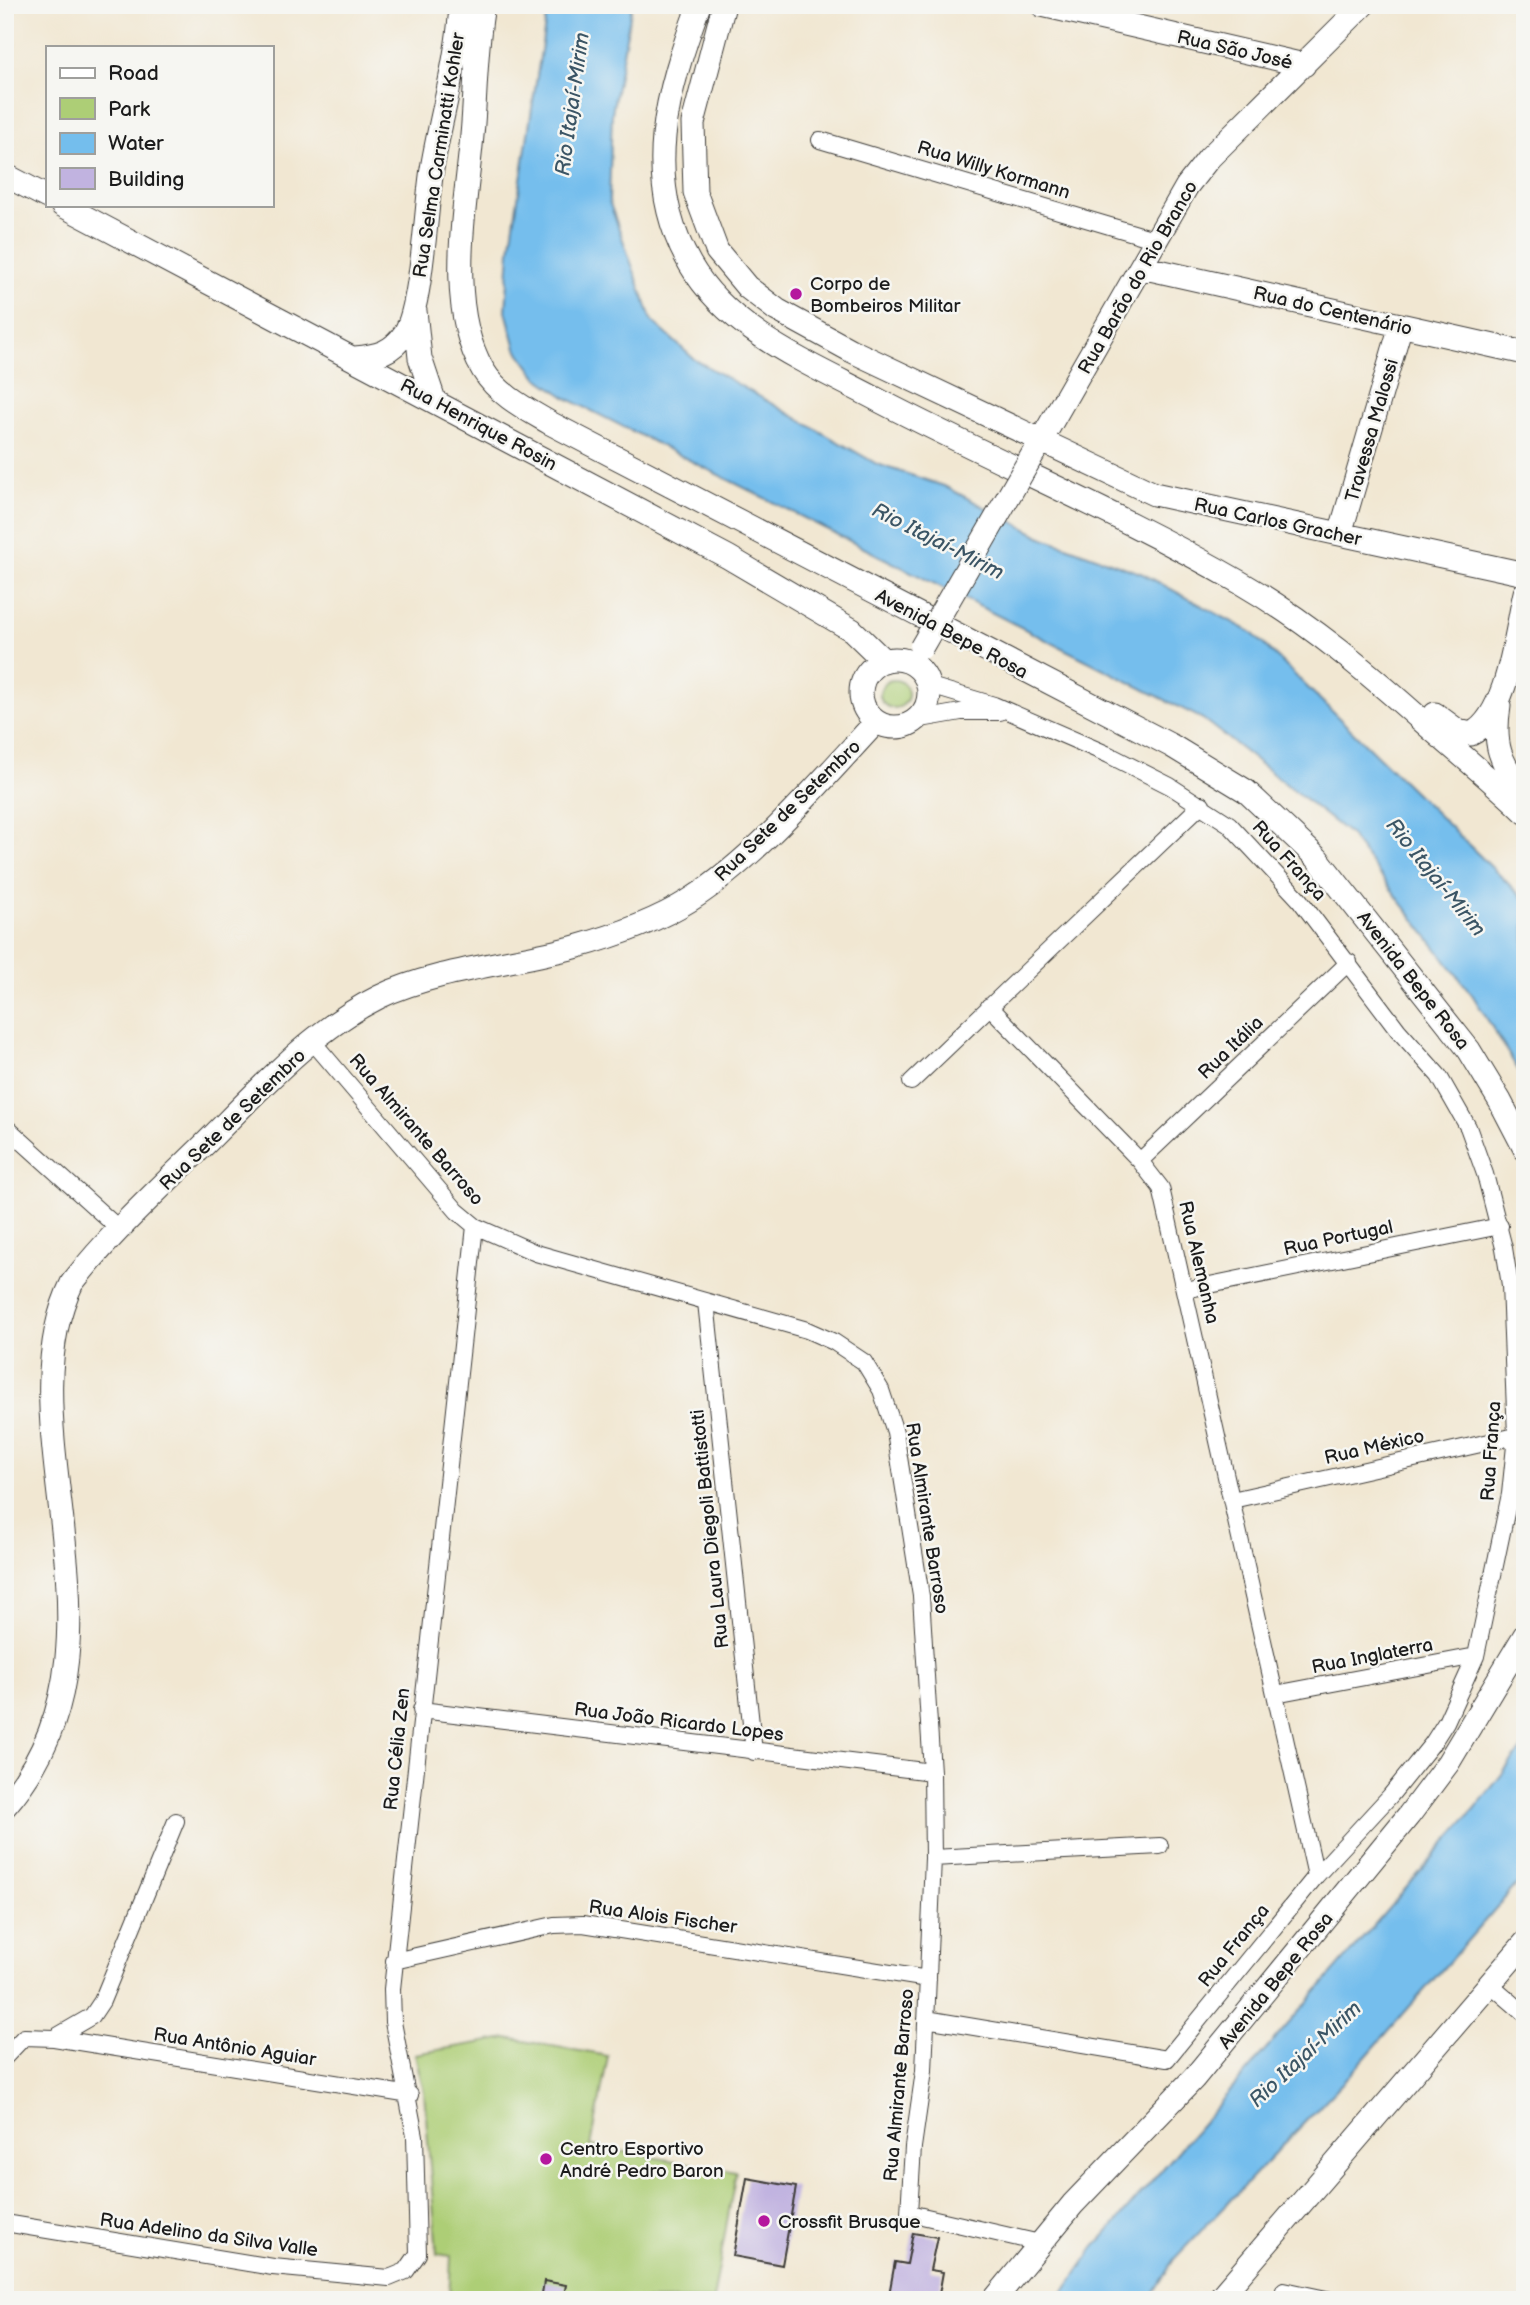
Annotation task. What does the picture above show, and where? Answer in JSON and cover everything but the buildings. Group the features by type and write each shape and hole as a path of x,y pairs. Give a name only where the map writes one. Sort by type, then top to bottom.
{"main road":[{"name":"Avenida Bepe Rosa","path":"483,5 476,51 473,123 464,204 463,304 471,345 484,372 500,391 550,423 1172,746 1246,791 1317,858 1433,1000 1488,1080 1525,1149"},
{"name":"Avenida Bepe Rosa","path":"473,123 497,5"},
{"path":"699,5 666,117 661,170 673,221 690,264 720,304 796,356 942,433 1165,542 1243,584 1329,641 1387,687 1525,812"},
{"name":"Rua Carlos Gracher","path":"724,5 693,123 692,161 695,191 717,251 731,271 777,310 814,332 1038,446 1154,494 1525,574"},
{"name":"Rua São José","path":"1042,5 1304,65"},
{"name":"Rua Barão do Rio Branco","path":"917,656 1187,186 1209,158 1363,5"},
{"name":"Rua Selma Carminatti Kohler","path":"355,358 377,356 390,351 407,330 414,304 432,169 462,11"},
{"path":"5,175 46,196"},
{"name":"Rua Henrique Rosin","path":"64,206 434,400 810,604 867,642 884,661"},
{"name":"Rua do Centenário","path":"1141,267 1525,353"},
{"name":"Rua Selma Carminatti Kohler","path":"414,304 420,358 434,400"},
{"name":"Travessa Malossi","path":"1340,534 1401,325"},
{"path":"1525,593 1500,697 1495,733 1499,756 1525,792"},
{"path":"917,656 927,685 926,705 915,720 896,727 876,722 863,705 860,694 866,674 884,661 917,656"},
{"path":"1387,687 1418,703 1458,731 1471,734 1488,721 1500,697"},
{"name":"Rua Sete de Setembro","path":"5,1806 38,1760 48,1732 59,1659 60,1618 32,1416 34,1380 53,1313 70,1286 119,1229 313,1042 352,1011 383,995 415,984 574,947 622,933 691,899 763,839 876,722"},
{"name":"Avenida Bepe Rosa","path":"994,2300 1040,2243 1194,2078 1409,1815 1448,1763 1525,1635"},
{"path":"1218,2300 1525,1943"}],"street":[{"name":"Rua Willy Kormann","path":"820,140 1157,240"},
{"name":"Rua França","path":"926,2019 1167,2059 1316,1876 1390,1796 1432,1744 1446,1722 1476,1656 1520,1436 1510,1285 1500,1226 1485,1174 1462,1117 1438,1076 1398,1030 1349,962 1272,868 1229,824 1202,804 1110,755 1013,712 927,685"},
{"name":"Rua França","path":"915,720 961,712 1013,712"},
{"path":"911,1082 1202,804"},
{"name":"Rua Itália","path":"1140,1161 1349,962"},
{"name":"Rua Alemanha","path":"989,1006 1140,1161 1153,1176 1166,1201 1316,1876"},
{"name":"Rua Almirante Barroso","path":"313,1042 457,1211 475,1226 545,1256 807,1331 834,1342 864,1362 881,1390 895,1432 921,1596 932,1772 933,1858 926,2019 909,2213 1040,2243"},
{"path":"5,1126 119,1229"},
{"name":"Rua Célia Zen","path":"406,2271 418,2254 415,2136 410,2095 393,2022 394,1961 475,1226"},
{"name":"Rua Portugal","path":"1185,1290 1500,1226"},
{"name":"Rua Laura Diegoli Battistotti","path":"706,1302 754,1752"},
{"name":"Rua México","path":"1232,1500 1520,1436"},
{"name":"Rua Inglaterra","path":"1275,1694 1476,1656"},
{"name":"Rua João Ricardo Lopes","path":"421,1710 932,1772"},
{"path":"5,2057 24,2037 54,2038 92,2016 102,2001 176,1821"},
{"path":"933,1858 1160,1846"},
{"name":"Rua Alois Fischer","path":"394,1961 554,1925 583,1924 928,1979"},
{"path":"1489,1983 1525,2014"},
{"name":"Rua Antônio Aguiar","path":"54,2038 410,2095"},
{"name":"Rua Adelino da Silva Valle","path":"5,2223 274,2267 389,2278 406,2271"},
{"path":"1284,2290 1331,2300"}],"green space":[{"path":"894,680 904,684 908,694 904,704 894,708 884,704 880,694 884,684"},
{"name":"Centro Esportivo André Pedro Baron","path":"507,2038 608,2056 591,2146 736,2172 713,2300 449,2300 451,2256 437,2254 424,2092 415,2054"}],"water":[{"name":"Rio Itajaí-Mirim","path":"548,5 632,5 612,113 609,201 652,321 694,359 877,464 944,486 1044,538 1143,574 1251,632 1525,900 1525,1081 1473,996 1348,833 1203,719 568,399 538,378 516,348 506,311 510,250"},
{"name":"Rio Itajaí-Mirim","path":"1525,1745 1525,1875 1349,2076 1174,2259 1149,2300 1058,2300 1094,2248 1473,1811"}],"place":[{"name":"Corpo de Bombeiros Militar","path":"796,294"},
{"name":"Centro Esportivo André Pedro Baron","path":"546,2159"},
{"name":"Crossfit Brusque","path":"764,2221"}]}
